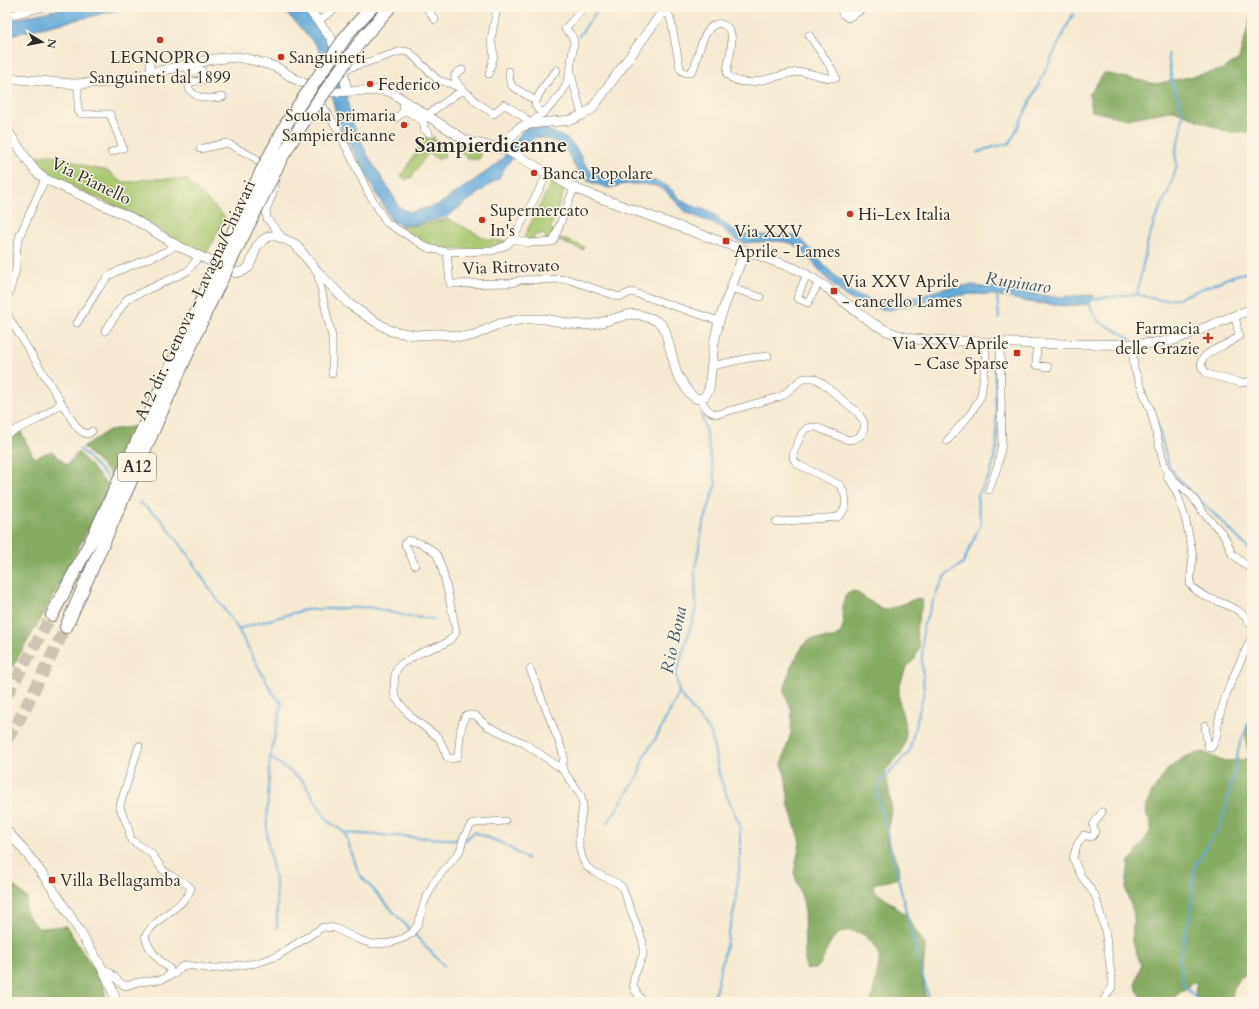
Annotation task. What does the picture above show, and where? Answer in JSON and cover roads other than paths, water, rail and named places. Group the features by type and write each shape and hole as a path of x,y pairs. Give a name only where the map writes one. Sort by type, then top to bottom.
{"highway":[{"name":"A12","path":"52,615 94,535 204,305 263,168 288,121 349,32 372,7"},
{"name":"A12 dir. Genova - Lavagna/Chiavari","path":"66,627 204,305 281,159 302,124 362,39 390,7"}],"street":[{"path":"7,16 44,7"},
{"path":"307,7 331,38 343,70 347,91"},
{"path":"318,21 338,7"},
{"path":"426,7 435,20"},
{"path":"488,74 494,55 491,40 496,13 499,7"},
{"path":"504,149 519,128 529,124 542,114 563,91 571,68 574,43 572,35 565,29 584,7"},
{"path":"841,7 843,13 848,17 864,7"},
{"path":"529,124 571,120 591,110 665,9 671,21 680,68 685,73 691,72 694,68 708,29 711,26 720,24 728,28 732,36 727,66 728,74 736,82 748,82 801,72 817,74 828,78 836,78 832,69 809,35"},
{"path":"343,70 402,51 409,52 438,80 454,85 470,95 476,102 494,114 504,104 524,117 529,124"},
{"path":"149,56 151,74"},
{"path":"7,78 78,84 110,82 214,59 230,57 252,60 276,67 295,79 318,90 329,92 384,90 391,92 465,140 504,149 574,188 796,268 819,282 871,324 900,337 913,340 1037,344 1160,343 1174,340 1252,309"},
{"path":"185,66 190,72 202,70 203,80 191,82 189,85 189,89 192,94 197,97 206,98 223,97"},
{"path":"571,68 573,82 582,115"},
{"path":"462,70 457,72 455,81 462,90"},
{"path":"542,114 535,105 536,101 546,82 556,70"},
{"path":"509,71 511,84 513,87 536,101"},
{"path":"78,84 78,110 80,113 110,114 123,148 111,152"},
{"name":"Via Ritrovato","path":"318,90 324,108 337,128 370,194 387,223 428,248 447,252 450,284 512,283 520,280 567,279 619,297 632,292 719,320"},
{"path":"426,116 462,90"},
{"path":"396,118 404,110 404,107 424,122 424,129 429,133"},
{"name":"Via Pianello","path":"7,130 35,171 45,179 132,218 176,245 236,273 243,271 248,267 257,246 264,239 270,236 276,236 284,239"},
{"path":"200,149 227,143 255,158 276,178 266,210 267,219 284,239 295,244 317,271 348,304 391,331 414,335 439,334 464,337 474,335 499,324 524,319 545,319 584,325 595,324 630,314 640,315 653,319 661,324 665,330 677,374 689,393 695,398 701,400 712,413 718,414 782,396 806,378 814,378 821,382 858,413 864,422 864,430 860,436 848,440 816,427 807,428 802,433 794,451 793,458 797,464 840,485 844,490 846,500 845,507 843,513 838,517 776,522"},
{"path":"447,252 492,251 507,245 514,239 548,173"},
{"path":"7,300 16,269 17,246 20,235 45,179"},
{"path":"514,239 528,243 553,242 574,188"},
{"path":"77,323 98,288 109,276 167,251 176,245"},
{"path":"701,400 709,390 714,342 719,320 745,250"},
{"path":"105,331 127,299 188,271 199,256"},
{"path":"317,271 332,337 332,374"},
{"path":"807,274 797,298 808,303 819,282"},
{"path":"731,288 760,297"},
{"path":"7,310 9,318 78,429 88,434 92,431"},
{"path":"1235,316 1239,336 1208,353 1202,360 1201,365 1207,374 1241,383 1252,381"},
{"path":"947,441 971,413 981,396 985,366 986,342"},
{"path":"989,490 998,465 1002,443 1000,343"},
{"path":"1037,344 1036,365 1048,367"},
{"path":"1132,344 1134,368 1151,412 1165,468 1165,474 1177,493 1185,518 1192,555 1190,584 1193,589 1200,594 1241,613 1252,627"},
{"path":"712,366 749,358 768,356"},
{"path":"7,434 39,419 62,403"},
{"path":"1165,468 1173,479 1192,496 1202,511 1222,533 1232,554 1252,570"},
{"path":"415,565 405,544 408,540 416,541 429,548 437,555 442,567 456,633 444,644 422,652 399,665 395,674 395,697 410,716 439,738 447,757 450,759 456,758 458,755 461,731 466,715 476,714 488,726 524,743 562,769 581,795 583,805 578,833 582,858 587,867 622,887 640,932 643,942 643,955 634,977 633,985 643,1002"},
{"path":"1205,724 1207,745 1211,748 1215,742 1219,718 1231,681 1252,637"},
{"path":"530,669 560,744 564,757 562,769"},
{"path":"139,746 120,805 120,811 128,826 131,840 151,853 163,870 187,884 191,888 190,894 148,930 145,937 147,943 159,961 170,969 169,975"},
{"path":"1102,812 1093,825 1095,832 1093,836 1090,837 1084,835 1076,844 1073,858 1081,876 1095,895 1105,930 1112,987 1102,1002"},
{"path":"103,970 108,970 111,972 121,984 126,986 138,982 160,980 176,973 186,965 210,969 258,963 277,956 322,927 335,928 357,939 372,944 390,943 404,938 412,933 418,924 424,902 443,871 460,851 462,840 470,826 474,823 505,821"},
{"path":"7,831 22,847 51,885 103,970 110,983 116,1002"}],"water":[{"path":"68,7 131,7 7,36 7,21"},
{"path":"281,7 302,7 322,31 328,43 347,98 350,117 368,156 398,206 405,210 411,212 438,205 492,168 502,159 525,128 542,127 569,140 593,174 607,179 646,179 660,182 670,188 681,200 690,205 711,212 734,231 743,234 797,236 854,294 879,303 886,303 951,287 974,285 981,287 996,287 1056,297 1093,295 1094,299 1089,304 1064,306 1027,302 997,295 972,294 944,297 889,310 880,309 856,302 845,296 828,280 801,249 791,243 778,241 743,243 736,240 720,227 686,212 665,191 656,186 625,184 609,188 587,181 576,169 567,151 562,145 551,140 536,137 518,151 505,167 499,178 448,216 414,225 400,225 391,220 339,124 333,102 330,78 317,46"}],"waterway":[{"path":"579,36 600,7"},
{"path":"977,153 986,149 1010,143 1073,14"},
{"path":"1137,294 1148,240 1177,166 1175,153 1181,134 1183,111 1172,84 1168,54"},
{"name":"Rupinaro","path":"1093,299 1137,294 1159,300 1179,298 1233,276 1244,273 1252,275"},
{"path":"997,294 999,319"},
{"path":"1088,302 1097,320 1131,339"},
{"path":"930,1002 916,952 877,792 882,780 909,752 924,692 922,662 923,627 945,576 963,563 981,523 977,497 991,472 997,447 994,350"},
{"name":"Rio Bona","path":"701,413 716,484 702,529 695,571 696,609 676,675 679,693 711,733 719,774 740,825 740,861 735,906 713,1002"},
{"path":"1157,421 1169,466 1189,489"},
{"path":"80,449 107,477"},
{"path":"1194,494 1252,552"},
{"path":"139,502 159,517 187,553 207,585 238,629 272,692 282,703 270,757 303,781 328,821 345,833 462,840"},
{"path":"238,629 304,610 369,607 410,617 434,619"},
{"path":"607,824 638,776 644,756 656,738 679,693"},
{"path":"1199,1002 1182,983 1179,959 1191,910 1193,869 1221,824 1228,800 1239,747 1252,713"},
{"path":"270,757 267,837 276,886 277,928"},
{"path":"466,840 474,832 504,844 527,859"},
{"path":"345,833 359,874 411,931"},
{"path":"414,934 445,967"}],"tunnel":[{"path":"7,695 52,615"},
{"path":"7,739 18,722 66,627"}],"place":[{"name":"LEGNOPRO Sanguineti dal 1899","path":"160,40"},
{"name":"Sanguineti","path":"281,57"},
{"name":"Federico","path":"370,84"},
{"name":"Scuola primaria Sampierdicanne","path":"404,125"},
{"name":"Banca Popolare","path":"534,173"},
{"name":"Hi-Lex Italia","path":"850,214"},
{"name":"Supermercato In's","path":"482,220"},
{"name":"Via XXV Aprile - Lames","path":"726,241"},
{"name":"Via XXV Aprile - cancello Lames","path":"834,291"},
{"name":"Farmacia delle Grazie","path":"1208,338"},
{"name":"Via XXV Aprile - Case Sparse","path":"1017,353"},
{"name":"Villa Bellagamba","path":"52,880"}],"district":[{"name":"Sampierdicanne","path":"491,145"}]}
